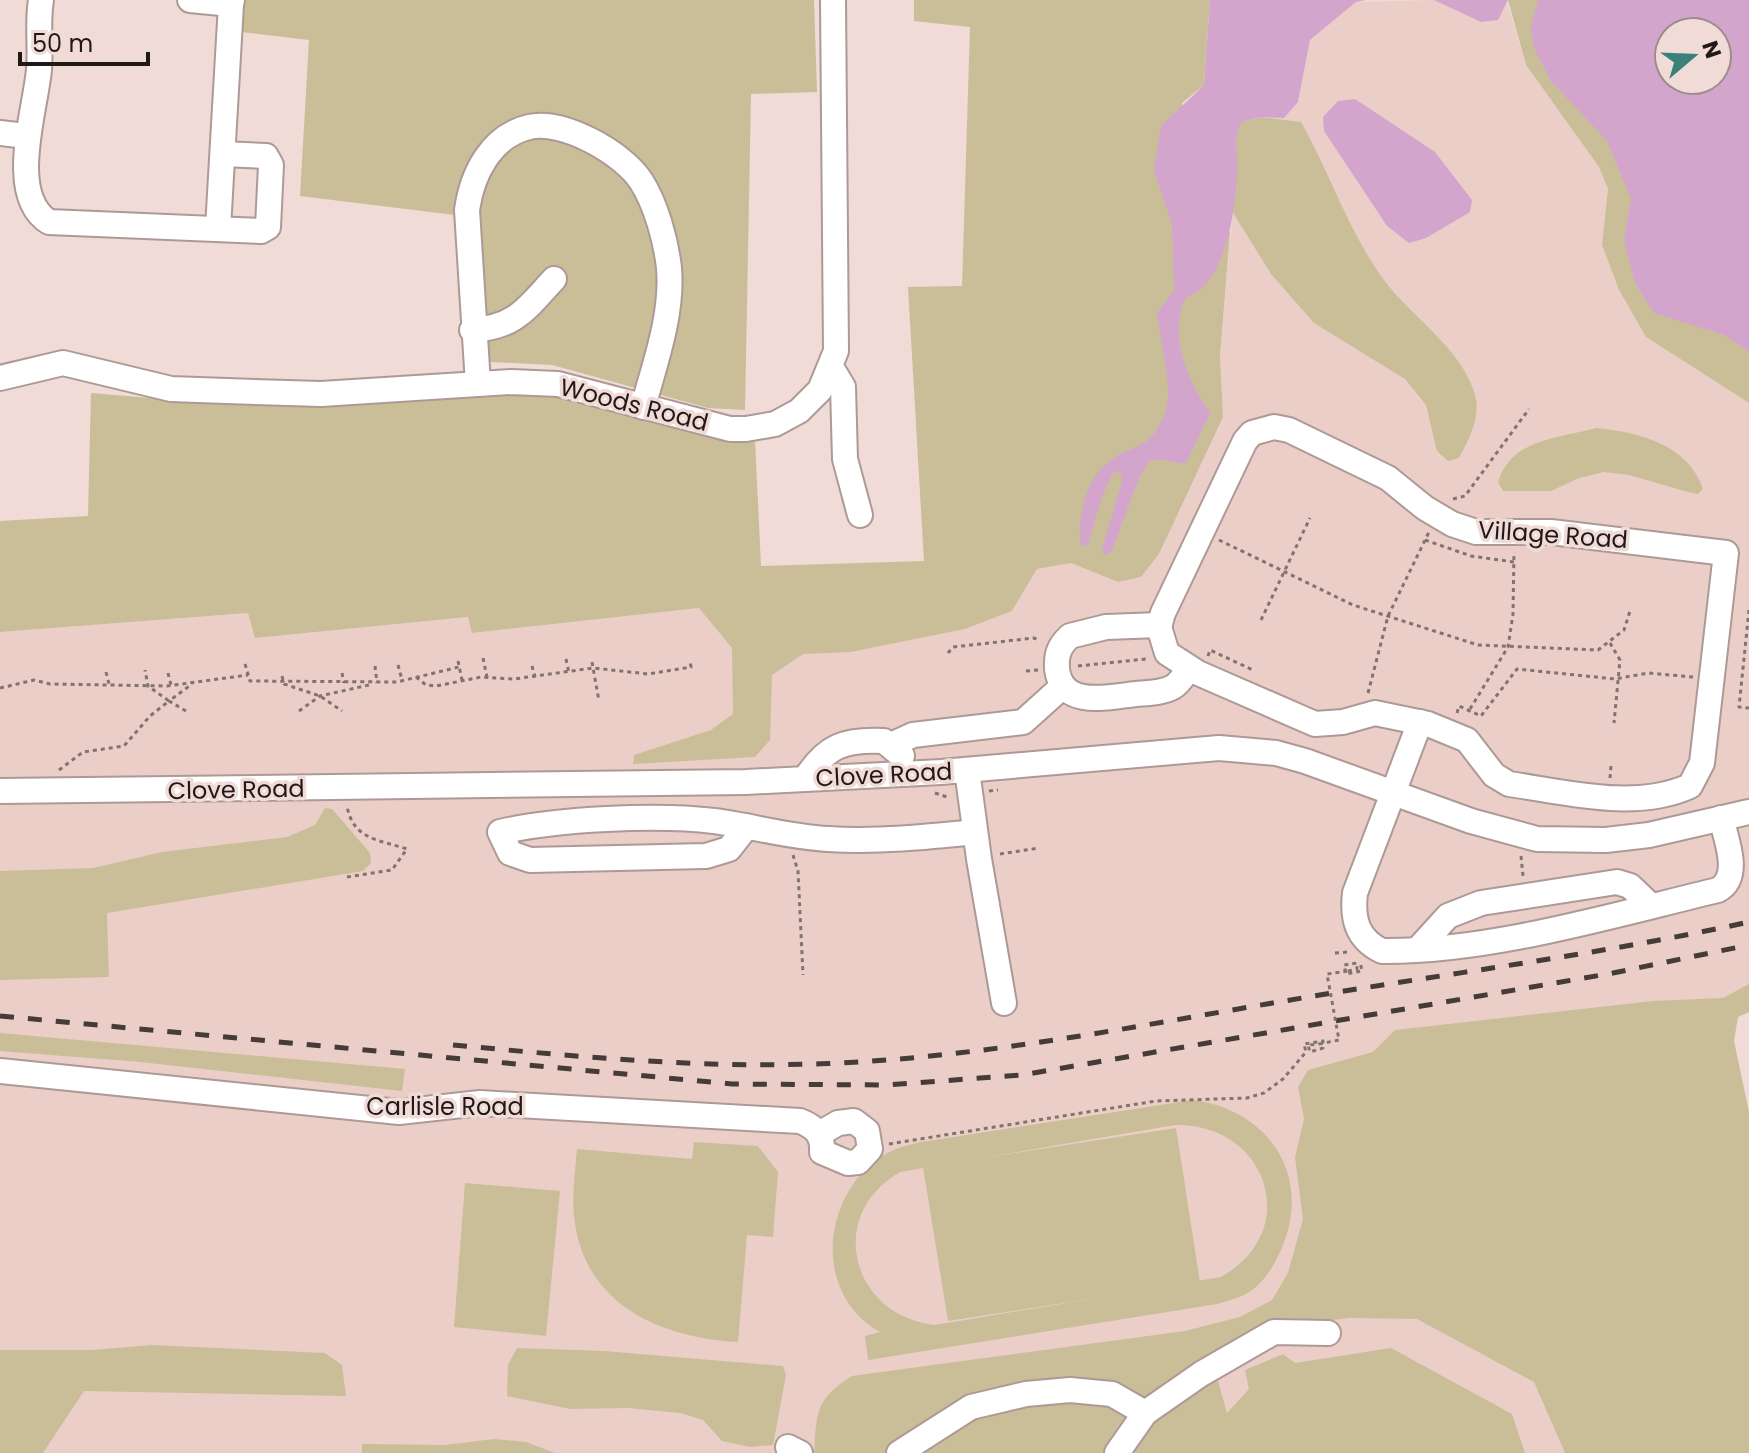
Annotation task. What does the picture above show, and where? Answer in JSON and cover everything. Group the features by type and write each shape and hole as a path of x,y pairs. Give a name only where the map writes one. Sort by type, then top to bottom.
{"street":[{"path":"41,0 39,70 26,136 31,202 39,216 49,222 261,231 268,227 271,165 266,156 223,154"},
{"path":"190,0 232,2 218,228"},
{"name":"Woods Road","path":"0,378 63,363 89,367 147,384 198,390 321,394 478,384 558,384 730,429 761,427 799,411 820,390 836,351 833,0"},
{"path":"478,384 472,330 467,210 470,190 482,161 499,144 530,127 556,129 585,137 615,153 641,181 658,223 669,268 668,304 643,407"},
{"path":"0,133 26,136"},
{"path":"472,330 498,328 515,320 554,279"},
{"path":"831,367 843,387 845,459 860,515"},
{"name":"Village Road","path":"1160,625 1245,441 1262,429 1274,427 1289,430 1388,478 1437,515 1476,532 1499,535 1551,532 1726,553 1702,763 1690,786 1652,798 1629,799 1509,784 1494,775 1467,740 1432,726 1386,714 1315,724 1268,706 1197,665 1167,653"},
{"path":"891,745 913,735 1023,722 1056,666 1057,653 1070,636 1106,627 1160,625 1167,653"},
{"path":"1056,666 1082,697 1098,698 1165,690 1197,665"},
{"path":"1432,726 1394,791 1360,876 1352,913 1370,945 1382,951 1418,949 1614,917 1724,887 1731,873 1731,861 1721,818"},
{"path":"805,779 829,749 875,740 891,745 916,773"},
{"name":"Clove Road","path":"0,791 805,779 967,770 1219,748 1276,753 1394,791 1471,821 1537,839 1606,840 1649,835 1749,812"},
{"path":"967,770 1004,1003"},
{"path":"747,826 729,849 706,856 530,860 510,853 500,832 543,823 674,819 747,826 827,839 914,838 975,832"},
{"path":"1418,949 1448,916 1481,903 1617,882 1630,886 1650,905"},
{"name":"Carlisle Road","path":"0,1071 399,1112 480,1103 800,1121 813,1126 821,1143"},
{"path":"854,1121 867,1131 870,1149 858,1162 848,1163 821,1143 838,1123 854,1121"},
{"path":"1117,1453 1145,1413 1201,1374 1274,1332 1328,1333"},
{"path":"899,1453 971,1407 1026,1394 1070,1390 1112,1394 1145,1413"}],"path":[{"path":"1362,716 1388,616 1437,515 1447,500 1465,496 1529,409"},
{"path":"1261,620 1310,518"},
{"path":"1201,531 1353,605 1478,645 1590,652 1610,643 1627,626 1630,611"},
{"path":"1425,540 1471,556 1514,562"},
{"path":"1470,709 1508,647 1513,614 1514,547"},
{"path":"1749,610 1739,707 1749,708"},
{"path":"948,653 953,647 1034,638 1056,666"},
{"path":"1610,643 1620,660 1614,723"},
{"path":"1197,665 1210,650 1255,671"},
{"path":"1026,671 1159,657 1167,653"},
{"path":"1234,661 1237,656"},
{"path":"483,658 487,677"},
{"path":"566,659 569,673"},
{"path":"458,661 462,680"},
{"path":"416,677 426,685 487,677 535,677 593,668 660,673 691,667 690,661"},
{"path":"592,662 599,701"},
{"path":"632,662 635,670"},
{"path":"245,664 250,681 284,684 402,680 459,667"},
{"path":"398,665 402,680"},
{"path":"375,666 379,682"},
{"path":"532,666 535,677"},
{"path":"1432,726 1447,716 1456,719 1459,706 1481,716 1517,669 1620,678 1648,673 1698,677"},
{"path":"145,670 148,686 186,711"},
{"path":"512,670 514,679"},
{"path":"106,672 109,686"},
{"path":"210,672 212,681"},
{"path":"168,673 171,685"},
{"path":"342,673 344,683"},
{"path":"43,675 44,681"},
{"path":"0,688 44,681 109,686 171,685 248,675"},
{"path":"282,676 284,684"},
{"path":"304,677 306,684"},
{"path":"54,791 59,769 70,760 94,748 124,746 150,716 195,682"},
{"path":"299,711 320,696 379,682"},
{"path":"284,684 320,696 342,711"},
{"path":"993,800 1003,787"},
{"path":"347,877 392,870 407,849 368,839 355,828 348,814"},
{"path":"998,854 1039,848"},
{"path":"788,851 798,871 803,975"},
{"path":"1521,852 1524,884"},
{"path":"870,1149 896,1141 1156,1101 1247,1098 1264,1093 1283,1079 1306,1052 1304,1044 1323,1041 1323,1048 1310,1052 1308,1045 1319,1044 1339,1040 1327,974 1348,971 1357,969 1357,963 1344,965 1346,974 1362,971"}],"shaded area":[{"path":"242,0 814,0 817,92 751,94 745,410 708,408 552,365 470,361 471,217 300,196 309,40 242,32"},
{"path":"914,0 1210,0 1204,85 1182,103 1230,233 1220,356 1223,417 1159,554 1141,577 1118,582 1071,563 1037,569 1012,611 965,629 851,652 803,654 772,675 770,740 755,757 633,764 634,755 711,730 733,714 732,648 699,608 472,633 468,617 255,638 248,613 0,632 0,521 88,516 91,393 173,400 471,393 558,396 700,433 755,440 761,566 924,561 908,287 962,286 970,27 914,21"},
{"path":"1210,0 1366,0 1356,2 1310,40 1298,102 1284,118 1261,117 1242,122 1239,128 1236,138 1235,199 1227,240 1212,276 1201,289 1187,297 1179,326 1182,356 1194,386 1210,413 1186,463 1154,460 1146,466 1111,553 1104,555 1102,549 1122,481 1120,471 1113,473 1101,499 1088,546 1081,544 1080,524 1088,491 1105,465 1154,434 1168,401 1157,313 1174,290 1172,225 1154,171 1161,126 1204,85"},
{"path":"1434,0 1498,20 1507,3 1526,65 1599,167 1608,189 1602,245 1619,290 1646,337 1749,403 1749,990 1734,995 1599,1453 0,1453 0,632 248,613 256,638 469,617 473,633 699,608 803,654 851,652 965,629 1012,611 1037,569 1071,563 1117,582 1141,577 1159,554 1223,417 1220,356 1237,162 1261,117 1284,118 1298,102 1310,40 1356,2"},
{"path":"1434,0 1508,0 1498,20 1481,22"},
{"path":"1508,0 1749,0 1749,403 1646,337 1619,290 1602,245 1608,189 1599,167 1526,65"},
{"path":"1538,0 1749,0 1749,352 1724,335 1654,313 1636,285 1624,241 1631,199 1607,141 1551,81 1534,48 1531,25"},
{"path":"1355,99 1435,152 1472,200 1470,212 1426,238 1409,243 1387,226 1324,131 1323,117 1338,101"},
{"path":"1261,117 1301,122 1371,261 1395,294 1459,362 1475,395 1476,412 1473,428 1459,458 1448,461 1437,451 1426,405 1405,379 1314,323 1271,274 1232,211 1237,162 1233,141 1242,122"},
{"path":"1596,428 1628,433 1660,443 1686,461 1703,489 1698,494 1629,475 1604,472 1579,478 1551,491 1503,491 1498,482 1505,467 1525,448"},
{"path":"325,808 332,809 370,853 371,863 363,871 107,913 109,977 0,980 0,871 93,868 162,852 287,837 315,825"},
{"path":"1749,984 1749,1012 1738,1017 1734,1041 1749,1112 1749,1453 1565,1453 1534,1382 1417,1319 1350,1318 1269,1327 1223,1346 1215,1370 1227,1413 1249,1389 1245,1370 1283,1354 1295,1363 1391,1348 1512,1414 1525,1453 814,1453 820,1408 831,1392 852,1376 1185,1331 1240,1317 1272,1300 1288,1273 1303,1219 1295,1157 1304,1119 1298,1087 1308,1070 1373,1052 1395,1030 1653,1001 1723,998"},
{"path":"0,1033 405,1069 402,1091 140,1062 0,1051"},
{"path":"1193,1100 1221,1106 1264,1133 1278,1152 1288,1174 1292,1199 1289,1225 1280,1252 1266,1276 1251,1291 1235,1299 868,1360 865,1336 880,1332 859,1316 845,1297 836,1275 833,1251 835,1227 842,1204 854,1182 876,1159 921,1142","holes":["1175,1125 1207,1129 1233,1141 1252,1160 1264,1183 1267,1208 1262,1233 1247,1257 1221,1277 935,1325 906,1318 884,1303 867,1284 858,1261 856,1237 862,1213 877,1191 900,1172"]},
{"path":"1176,1128 1200,1282 948,1321 923,1167"},
{"path":"694,1142 758,1146 778,1172 773,1237 747,1235 738,1342 683,1334 657,1325 612,1297 595,1276 582,1252 575,1223 573,1196 577,1149 692,1159"},
{"path":"465,1183 560,1191 546,1336 454,1327"},
{"path":"152,1345 325,1353 342,1365 346,1396 84,1391 43,1453 0,1453 0,1350 91,1350"},
{"path":"517,1348 604,1351 783,1366 786,1375 773,1445 750,1447 722,1441 703,1420 680,1413 628,1408 570,1409 507,1396 508,1365"},
{"path":"494,1439 526,1442 555,1453 362,1453 362,1444 445,1445"}],"railway":[{"path":"453,1045 723,1064 875,1061 998,1048 1120,1029 1582,954 1749,922"},
{"path":"0,1016 732,1084 886,1085 1022,1075 1613,973 1749,945"}]}
